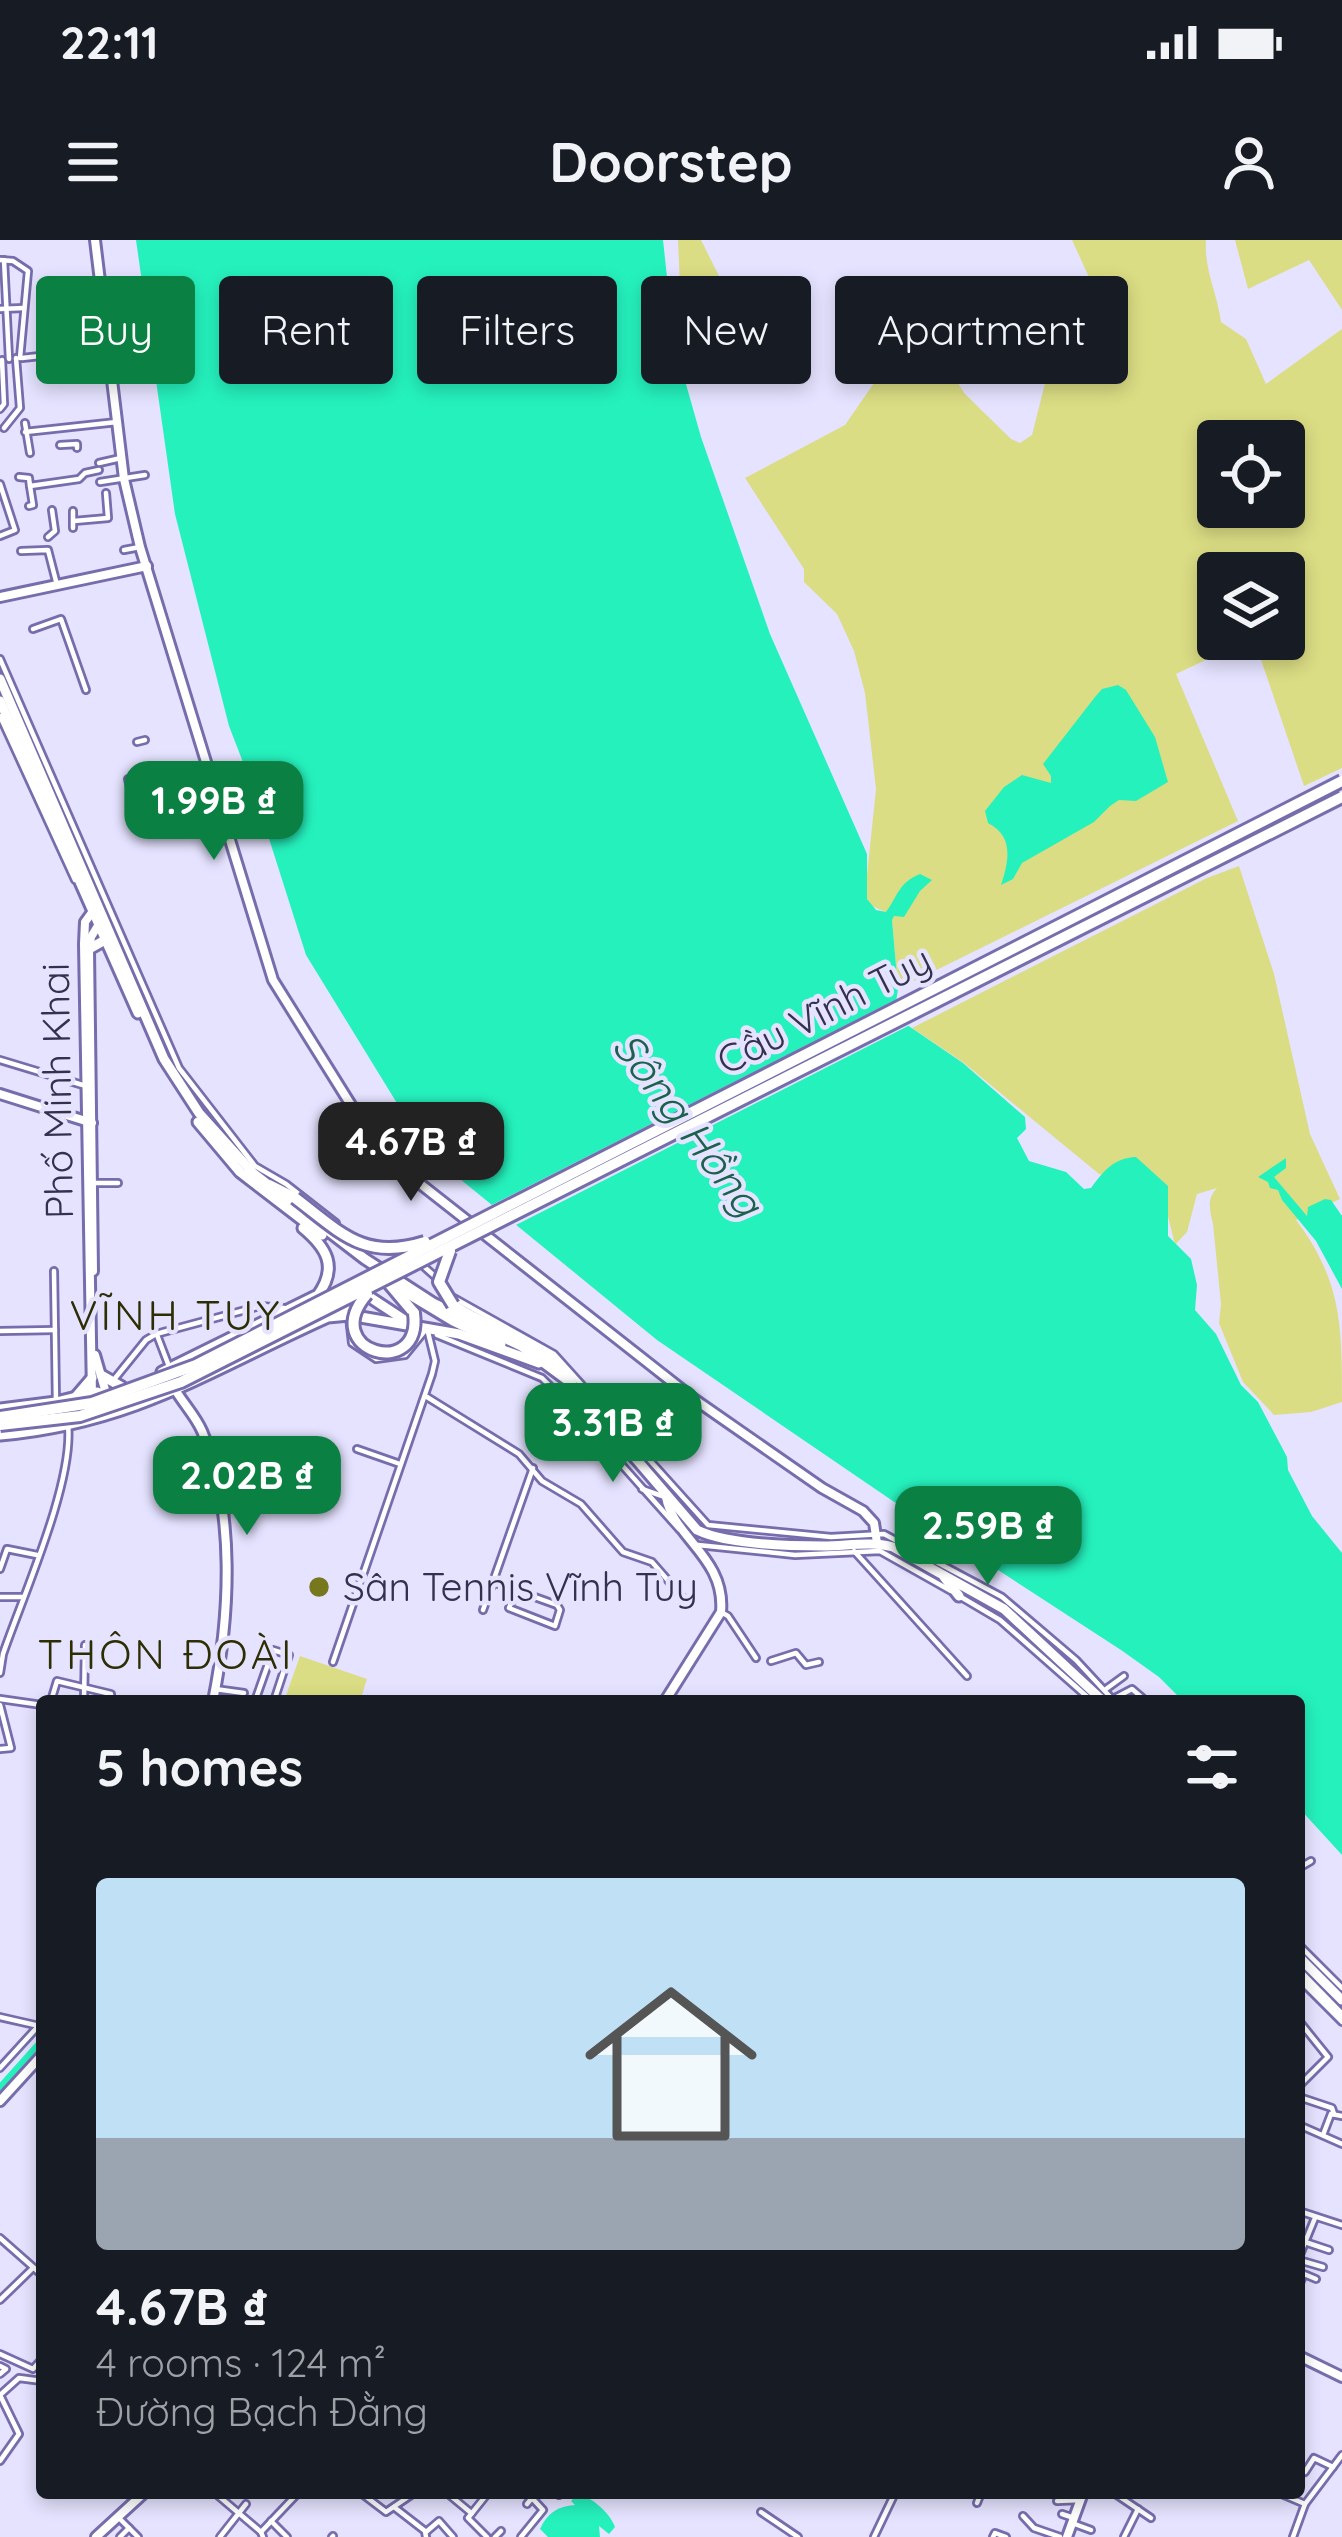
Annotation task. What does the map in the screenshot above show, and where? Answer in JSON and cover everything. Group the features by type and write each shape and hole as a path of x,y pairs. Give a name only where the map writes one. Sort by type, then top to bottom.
{"highway":[{"name":"Cầu Vĩnh Tuy","path":"0,1417 92,1403 152,1383 253,1337 1342,777"},
{"name":"Cầu Vĩnh Tuy","path":"0,1417 80,1416 141,1399 386,1282 1342,800"},
{"path":"263,1186 296,1198 345,1236 370,1248 392,1250 436,1240"},
{"path":"457,1245 440,1273 447,1299 531,1344 555,1362 571,1383"},
{"path":"386,1282 412,1319 412,1336 398,1350 377,1352 357,1338 353,1322 357,1306 386,1282"}],"main road":[{"path":"0,679 96,909"},
{"path":"0,701 102,922 136,982 177,1084 263,1186 398,1281 521,1346 571,1383 697,1529 708,1535 853,1549 876,1538 988,1597 1105,1695"},
{"path":"102,922 105,940 172,1087 215,1146 386,1282 453,1321 542,1363"},
{"path":"89,949 105,940"},
{"path":"263,1186 258,1192 318,1240 327,1254 328,1274 318,1294"},
{"path":"0,1417 106,1393 117,1384 170,1369 347,1284 427,1328 542,1363"},
{"path":"0,1435 96,1418 176,1391 328,1317 356,1301 360,1291"},
{"path":"328,1317 412,1319"},
{"path":"236,1337 238,1348 248,1357"},
{"path":"219,1346 229,1352 230,1366"},
{"path":"74,1399 96,1377 117,1384"},
{"path":"106,1393 114,1403 111,1414"},
{"path":"92,1395 88,1409 96,1418"},
{"path":"563,1400 594,1413"},
{"path":"941,1573 959,1596"},
{"path":"1040,1641 1053,1666"},
{"path":"1305,1962 1341,1995"}],"street":[{"path":"95,240 124,479 140,547 274,980 356,1113 358,1135 694,1399 862,1511 874,1523 876,1538"},
{"path":"4,404 1,386 9,359 24,308 28,271 14,261 2,260 9,359 20,400 19,412 4,428"},
{"path":"3,309 24,308"},
{"path":"4,404 20,400"},
{"path":"4,404 19,412"},
{"path":"30,453 25,428 117,422"},
{"path":"61,445 76,444 77,448"},
{"path":"30,486 80,478 121,458"},
{"path":"100,482 145,475"},
{"path":"19,477 28,478 33,505 29,506"},
{"path":"0,484 15,530 0,536"},
{"path":"73,511 74,524 108,518 106,493"},
{"path":"48,537 55,531 52,510"},
{"path":"124,550 140,547"},
{"path":"21,551 48,550 57,585"},
{"path":"0,597 147,566"},
{"path":"33,629 61,619 86,690"},
{"path":"0,659 136,982 179,1068 255,1166 346,1231 401,1250 464,1305 554,1354 700,1520 714,1527 907,1544 1002,1597 1106,1695"},
{"path":"0,716 75,880"},
{"name":"Phố Minh Khai","path":"90,1122 79,992 80,934 96,909"},
{"name":"Phố Minh Khai","path":"92,1395 96,1377 89,949 102,922"},
{"path":"0,1060 86,1086"},
{"path":"0,1094 90,1122"},
{"path":"92,1186 118,1183"},
{"path":"54,1271 56,1402"},
{"path":"117,1384 146,1340 156,1334 260,1306 291,1310"},
{"path":"350,1316 352,1342 376,1359 405,1354 427,1328"},
{"path":"427,1328 542,1378 671,1524 686,1531"},
{"path":"333,1662 435,1361 427,1328"},
{"path":"0,1331 56,1330"},
{"path":"156,1334 170,1369"},
{"name":"Phố Minh Khai","path":"96,1377 106,1393"},
{"path":"176,1391 201,1428 227,1552 227,1615 214,1695"},
{"path":"425,1396 519,1454 542,1481 580,1504 623,1552 652,1562 686,1601"},
{"path":"0,1673 1,1655 63,1480 70,1448 68,1425"},
{"path":"357,1449 400,1465"},
{"path":"483,1610 533,1468"},
{"path":"642,1490 666,1497 667,1506 698,1545 719,1584 721,1612 669,1695"},
{"path":"698,1545 795,1555 853,1549 886,1553 989,1612 1085,1695"},
{"path":"0,1569 7,1549 37,1556"},
{"path":"853,1549 967,1676"},
{"path":"493,1582 516,1590 557,1605 555,1626 509,1608 516,1590"},
{"path":"0,1597 23,1597"},
{"path":"721,1612 756,1658"},
{"path":"84,1695 86,1645"},
{"path":"256,1695 273,1650 290,1655 276,1695"},
{"path":"772,1661 796,1653 806,1665 819,1662"},
{"path":"1111,1695 1124,1676"},
{"path":"53,1695 58,1681 111,1695"},
{"path":"215,1689 244,1694"},
{"path":"0,1749 10,1748 0,1702 36,1705"},
{"path":"1305,1864 1311,1861"},
{"path":"1305,1952 1341,1995"},
{"path":"1305,1982 1342,2019"},
{"path":"0,2017 36,2023"},
{"path":"0,2068 36,2028"},
{"path":"1305,2028 1328,2057 1305,2080"},
{"path":"0,2101 36,2062"},
{"path":"1305,2099 1332,2108 1338,2115"},
{"path":"1323,2135 1330,2116 1338,2115"},
{"path":"1305,2128 1342,2144"},
{"path":"1305,2214 1342,2225"},
{"path":"1316,2217 1305,2242 1328,2250"},
{"path":"0,2238 36,2270"},
{"path":"1305,2260 1323,2267"},
{"path":"0,2300 33,2268"},
{"path":"1305,2274 1316,2279"},
{"path":"0,2354 36,2366"},
{"path":"1305,2359 1342,2378"},
{"path":"0,2461 20,2434 0,2395 19,2378 36,2379"},
{"path":"1293,2537 1305,2504 1342,2455"},
{"path":"1305,2472 1314,2458 1333,2467"},
{"path":"96,2537 138,2499"},
{"path":"222,2499 262,2535 292,2499"},
{"path":"369,2499 386,2512 405,2499"},
{"path":"454,2499 472,2513"},
{"path":"483,2499 468,2518 495,2535"},
{"path":"521,2537 543,2510 533,2499"},
{"path":"874,2537 892,2499"},
{"path":"977,2503 979,2499"},
{"path":"1058,2501 1070,2499"},
{"path":"1023,2516 1034,2528 1064,2537 1081,2499"},
{"path":"1123,2499 1151,2518"},
{"path":"1293,2499 1305,2504"},
{"path":"220,2537 246,2504"},
{"path":"394,2507 426,2535 439,2521 454,2537"},
{"path":"1124,2537 1138,2509"},
{"path":"761,2512 798,2537"},
{"path":"1062,2514 1091,2530"},
{"path":"118,2517 138,2537"},
{"path":"271,2521 287,2537"},
{"path":"120,2537 129,2528"},
{"path":"1030,2537 1034,2528"},
{"path":"993,2537 995,2533 1006,2537"}],"shaded area":[{"path":"678,240 701,240 719,276 680,276"},
{"path":"1072,240 1206,240 1221,322 1246,339 1266,384 1342,329 1342,768 1304,786 1261,660 1305,660 1305,552 1197,552 1197,660 1206,660 1176,674 1238,821 898,989 892,921 870,905 865,894 876,789 865,693 854,651 837,614 804,582 804,569 745,478 845,425 873,384 958,384 1011,439 1020,443 1032,435 1045,384 1128,384 1128,276 1088,276"},
{"path":"1235,240 1342,240 1342,310 1309,260 1248,289"},
{"path":"1239,866 1274,974 1310,1134 1340,1199 1296,1220 1323,1263 1340,1327 1342,1402 1311,1412 1274,1415 1243,1382 1219,1323 1210,1205 1217,1188 1197,1194 1187,1232 1175,1245 1167,1212 1145,1189 1099,1174 964,1063 912,1028"},
{"path":"300,1656 367,1679 362,1695 286,1695"}],"water":[{"name":"Sông Hồng","path":"136,240 663,240 667,276 641,276 641,384 686,384 770,634 867,854 867,899 876,910 886,912 913,878 920,874 932,880 904,917 892,920 898,989 894,1016 963,1063 1025,1117 1026,1129 1017,1138 1029,1161 1066,1172 1084,1189 1091,1188 1115,1163 1136,1157 1168,1186 1168,1236 1191,1259 1197,1285 1195,1310 1216,1334 1241,1385 1258,1402 1312,1516 1342,1553 1342,1855 1305,1815 1305,1695 1177,1695 1121,1650 657,1340 427,1152 306,955 229,726 175,514 156,384 195,384 195,276 141,276"},
{"path":"1118,685 1126,690 1155,737 1168,782 1136,801 1119,800 1094,822 1022,863 1013,879 1001,885 1006,842 988,823 985,811 1004,787 1022,775 1051,783 1043,764 1102,689"},
{"path":"1286,1158 1286,1168 1274,1177 1307,1216 1308,1207 1325,1199 1342,1216 1342,1289 1316,1241 1278,1190 1258,1177"},
{"path":"590,2499 615,2527 609,2534 599,2526 600,2537 548,2537 540,2529 546,2519 558,2509 575,2505 571,2501"}],"pier":[{"path":"903,996 901,1013 914,1023 510,1228 486,1208"}],"waterway":[{"path":"0,2087 36,2047"}],"place":[{"name":"Sân Tennis Vĩnh Tuy","path":"319,1587"}],"district":[{"name":"VĨNH TUY","path":"176,1315"},
{"name":"THÔN ĐOÀI","path":"166,1654"}]}
